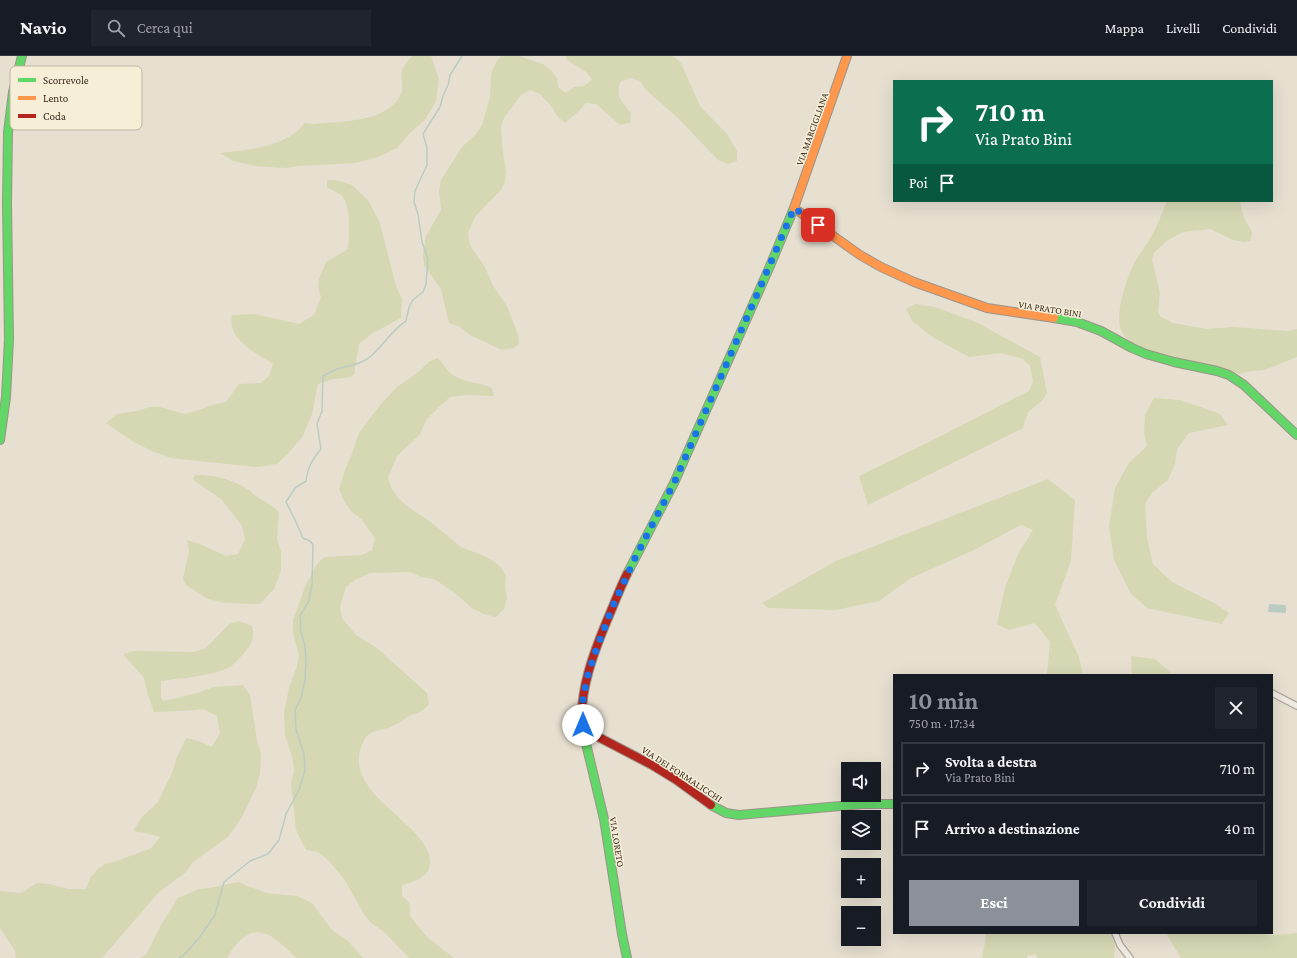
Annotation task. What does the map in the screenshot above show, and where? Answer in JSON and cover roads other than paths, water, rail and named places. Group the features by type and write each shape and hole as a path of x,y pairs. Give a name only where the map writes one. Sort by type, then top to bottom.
{"street":[{"path":"20,66 22,56"},
{"name":"VIA MARCIGLIANA","path":"583,729 585,688 595,653 612,608 632,562 674,483 755,301 794,208 847,56"},
{"path":"0,440 5,410 9,339 8,143 10,120"},
{"name":"VIA PRATO BINI","path":"794,208 860,255 881,267 914,282 987,308 1077,322 1101,331 1146,354 1229,375 1244,385 1297,435"},
{"path":"1273,694 1297,706"},
{"name":"VIA DEI FORMALICCHI","path":"583,729 633,754 676,780 714,807 733,815 744,816 863,804 893,804"},
{"name":"VIA LORETO","path":"583,729 604,819 627,958"},
{"path":"1115,934 1120,945 1130,958"}],"waterway":[{"path":"179,958 184,955 199,938 215,915 224,882 250,861 268,854 279,840 286,814 299,790 305,770 304,754 296,729 295,710 301,698 305,681 306,660 300,616 309,601 312,584 313,545 310,541 303,538 286,502 295,488 306,481 311,464 321,449 317,424 322,411 323,376 337,369 359,363 371,356 396,329 406,321 409,307 413,300 423,292 426,284 428,259 422,242 418,214 414,202 415,191 427,165 427,148 423,134 440,107 450,75 462,56"}]}
